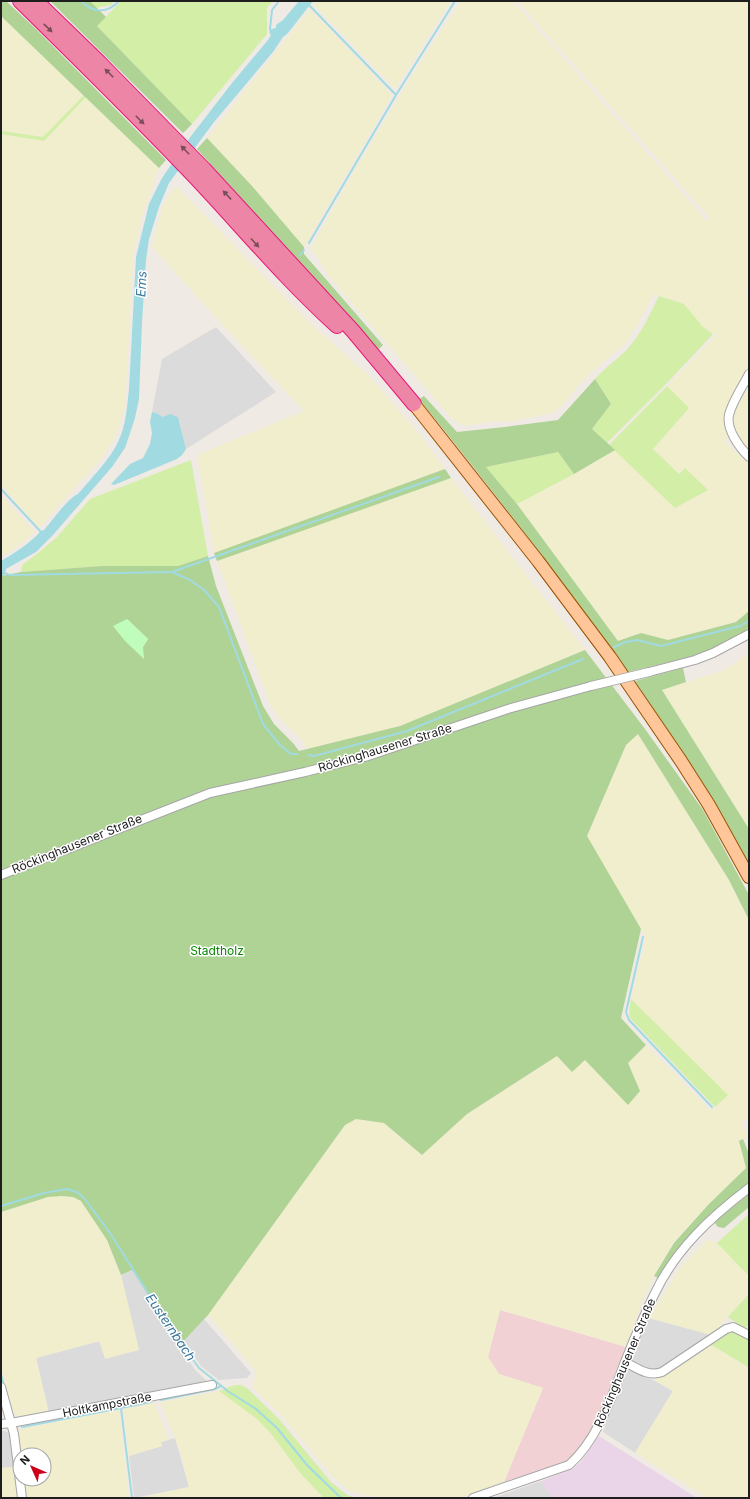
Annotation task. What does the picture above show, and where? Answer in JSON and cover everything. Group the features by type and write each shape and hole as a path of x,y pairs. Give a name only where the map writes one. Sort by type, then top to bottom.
{"highway":[{"path":"20,1 91,70 163,135"},
{"path":"36,1 200,174 353,331 414,404"}],"main road":[{"path":"414,404 538,561 610,657 685,767 709,805 749,877"}],"street":[{"path":"749,374 729,415 729,424 732,433 742,450 749,456"},
{"name":"Röckinghausener Straße","path":"1,875 210,793 305,772 368,756 508,709 707,656 749,634"},
{"name":"Röckinghausener Straße","path":"474,1498 569,1465 577,1457 596,1431 655,1291 667,1271 681,1251 715,1215 749,1188"},
{"path":"625,1362 646,1373 662,1372 726,1329 733,1327 749,1335"},
{"name":"Holtkampstraße","path":"1,1424 11,1424 212,1385"},
{"path":"1,1387 14,1434 22,1498"}],"shaded area":[{"path":"317,1 451,1 395,89 314,5"},
{"path":"461,1 513,1 707,221 709,217 517,1 749,1 749,280 745,295 749,297 749,365 728,406 730,434 724,441 749,464 749,611 737,622 668,640 641,633 618,641 517,504 574,474 615,450 675,508 708,490 685,469 679,474 653,449 689,409 667,386 716,335 703,327 684,304 654,294 626,343 593,371 578,386 563,405 552,413 509,422 497,421 464,426 454,421 331,279 311,248 356,168 418,66"},
{"path":"310,9 392,95 304,247 252,186 207,138"},
{"path":"1,16 84,95 43,137 1,131"},
{"path":"86,97 159,168 141,220 133,256 126,390 124,410 115,438 101,459 39,528 1,485 1,134 44,141"},
{"path":"176,186 312,325 367,374 416,430 445,469 214,553 197,455 304,411 230,333 152,247 162,209 167,198"},
{"path":"216,327 276,392 186,449 178,417 163,417 152,412 162,359"},
{"path":"749,381 749,453 735,432 733,416"},
{"path":"451,478 585,650 400,726 307,749 299,737 280,719 270,704 217,561"},
{"path":"1,495 35,532 13,550 1,556"},
{"path":"749,653 749,829 662,690 725,670"},
{"path":"639,734 729,880 749,920 749,1124 746,1119 741,1122 748,1137 739,1141 746,1168 708,1205 673,1243 654,1276 642,1301 626,1347 500,1310 488,1357 499,1374 543,1388 504,1482 460,1498 393,1498 363,1495 350,1491 335,1479 281,1415 254,1389 253,1384 256,1376 255,1370 208,1315 345,1125 356,1119 384,1123 422,1155 467,1114 557,1056 584,1060 640,1091 628,1063 646,1045 711,1111 728,1095 631,999 646,938 587,836 626,745"},
{"path":"48,1197 74,1197 81,1201 107,1240 121,1275 139,1350 105,1359 99,1341 36,1358 49,1413 21,1418 14,1413 1,1368 1,1212"},
{"path":"708,1239 717,1243 749,1276 749,1294 711,1335 649,1318 681,1266"},
{"path":"132,1270 195,1370 207,1381 49,1413 36,1358 100,1341 139,1350 121,1275"},
{"path":"500,1310 626,1347 593,1428 575,1453 565,1462 504,1482 543,1388 499,1374 488,1357"},
{"path":"649,1318 711,1335 660,1370 652,1371 630,1362"},
{"path":"204,1319 251,1373 247,1378 219,1380 201,1366 184,1341"},
{"path":"710,1344 749,1368 749,1498 707,1498 635,1453 673,1391 654,1380"},
{"path":"628,1366 673,1391 635,1453 603,1432"},
{"path":"219,1391 257,1419 272,1435 301,1474 324,1498 139,1498 189,1487 180,1451 160,1402"},
{"path":"154,1403 169,1440 161,1442 162,1446 129,1456 123,1409"},
{"path":"119,1410 129,1498 26,1498 25,1487 52,1487 52,1447 20,1447 19,1435 21,1429"},
{"path":"1,1431 5,1431 10,1434 12,1467 1,1468"},
{"path":"599,1436 697,1498 553,1498 541,1481 573,1469 580,1463"},
{"path":"175,1438 189,1487 134,1498 129,1456 162,1446 161,1442"},
{"path":"12,1467 12,1487 16,1487 17,1498 1,1498 1,1468"},
{"path":"541,1481 553,1498 493,1498"}],"green space":[{"path":"1,1 6,1 36,29 166,160 159,168 1,16"},
{"path":"50,1 90,1 106,17 97,26 192,124 183,133"},
{"path":"90,1 114,1 111,5 96,8"},
{"path":"121,1 273,1 267,8 267,34 192,124 97,26"},
{"path":"84,95 86,97 44,141 1,134 1,131 43,137"},
{"path":"207,138 252,186 304,247 304,254 383,345 378,350 197,149"},
{"path":"659,296 684,304 703,327 713,334 607,443 592,429 611,404 595,379 625,351 638,336"},
{"path":"595,379 611,404 592,429 615,450 574,474 558,452 486,467 517,504 618,641 641,633 668,640 736,622 749,611 749,628 726,643 694,656 628,672 473,466 419,399 424,396 457,432 505,427 558,420"},
{"path":"667,386 689,408 653,449 679,474 685,468 708,490 675,508 609,445"},
{"path":"558,452 574,474 517,504 486,467"},
{"path":"191,460 208,556 178,566 102,566 21,572 22,565 57,537 90,499"},
{"path":"445,469 451,478 217,561 214,553"},
{"name":"Stadtholz","path":"208,556 216,586 263,706 274,724 299,751 400,726 585,650 645,729 703,810 749,895 749,920 729,880 638,734 626,745 587,836 641,929 621,1018 646,1045 628,1063 640,1091 628,1105 585,1060 572,1072 557,1056 467,1114 422,1155 384,1123 356,1119 345,1125 208,1315 180,1345 132,1270 121,1275 107,1240 81,1201 73,1197 48,1197 1,1212 1,576 21,572 102,566 178,566","holes":["127,619 148,639 143,647 143,658"]},
{"path":"127,619 148,639 143,647 144,659 125,641 113,626"},
{"path":"683,668 686,682 662,690 749,829 749,864 715,802 635,681"},
{"path":"631,999 728,1095 715,1107 630,1018 629,1012"},
{"path":"743,1139 749,1154 749,1183 702,1222 679,1248 658,1278 654,1276 674,1243 708,1205 746,1168 739,1141"},
{"path":"749,1194 749,1207 724,1228 718,1227 714,1222"},
{"path":"749,1214 749,1276 717,1243"},
{"path":"749,1294 749,1323 745,1329 728,1317"},
{"path":"733,1330 749,1338 748,1367 710,1344"},
{"path":"235,1385 241,1385 247,1388 278,1418 331,1482 347,1495 356,1498 324,1498 301,1474 272,1435 257,1419 219,1391"}],"water":[{"name":"Ems","path":"299,1 313,1 288,33 283,37 273,52 214,122 169,183 159,207 149,239 146,260 139,399 135,418 125,448 112,467 53,535 36,552 6,569 4,576 1,576 1,561 44,530 65,505 78,494 100,469 118,442 121,436 127,409 129,389 136,257 149,204 162,178 191,136 268,40 271,35 269,32 276,28 276,25 283,20"},
{"path":"152,412 163,417 170,414 178,417 186,449 177,459 114,485 111,484 130,464 143,458 150,444 152,433 150,422"}],"waterway":[{"path":"81,1 95,10 105,10 119,1"},
{"path":"272,33 270,29 272,10 279,1"},
{"path":"309,243 396,95 455,1"},
{"path":"309,5 396,95"},
{"path":"300,255 304,250"},
{"path":"1,571 9,575 172,572 439,477"},
{"path":"1,489 41,532"},
{"path":"172,572 190,580 204,590 219,607 263,724 280,745 291,754 297,754"},
{"path":"614,647 626,642 637,640 661,646 740,626 749,621"},
{"path":"308,755 314,756 407,731 583,659"},
{"path":"643,937 626,1012 629,1020 712,1107"},
{"name":"Eusternbach","path":"1,1206 44,1193 67,1189 77,1192 84,1198 110,1233 168,1325 199,1368 229,1392 256,1409 277,1428 307,1465 341,1498"},
{"path":"1,1374 4,1386"},
{"path":"161,1400 215,1389 221,1386"},
{"path":"132,1498 121,1408 151,1402"},
{"path":"22,1427 121,1408"}]}
